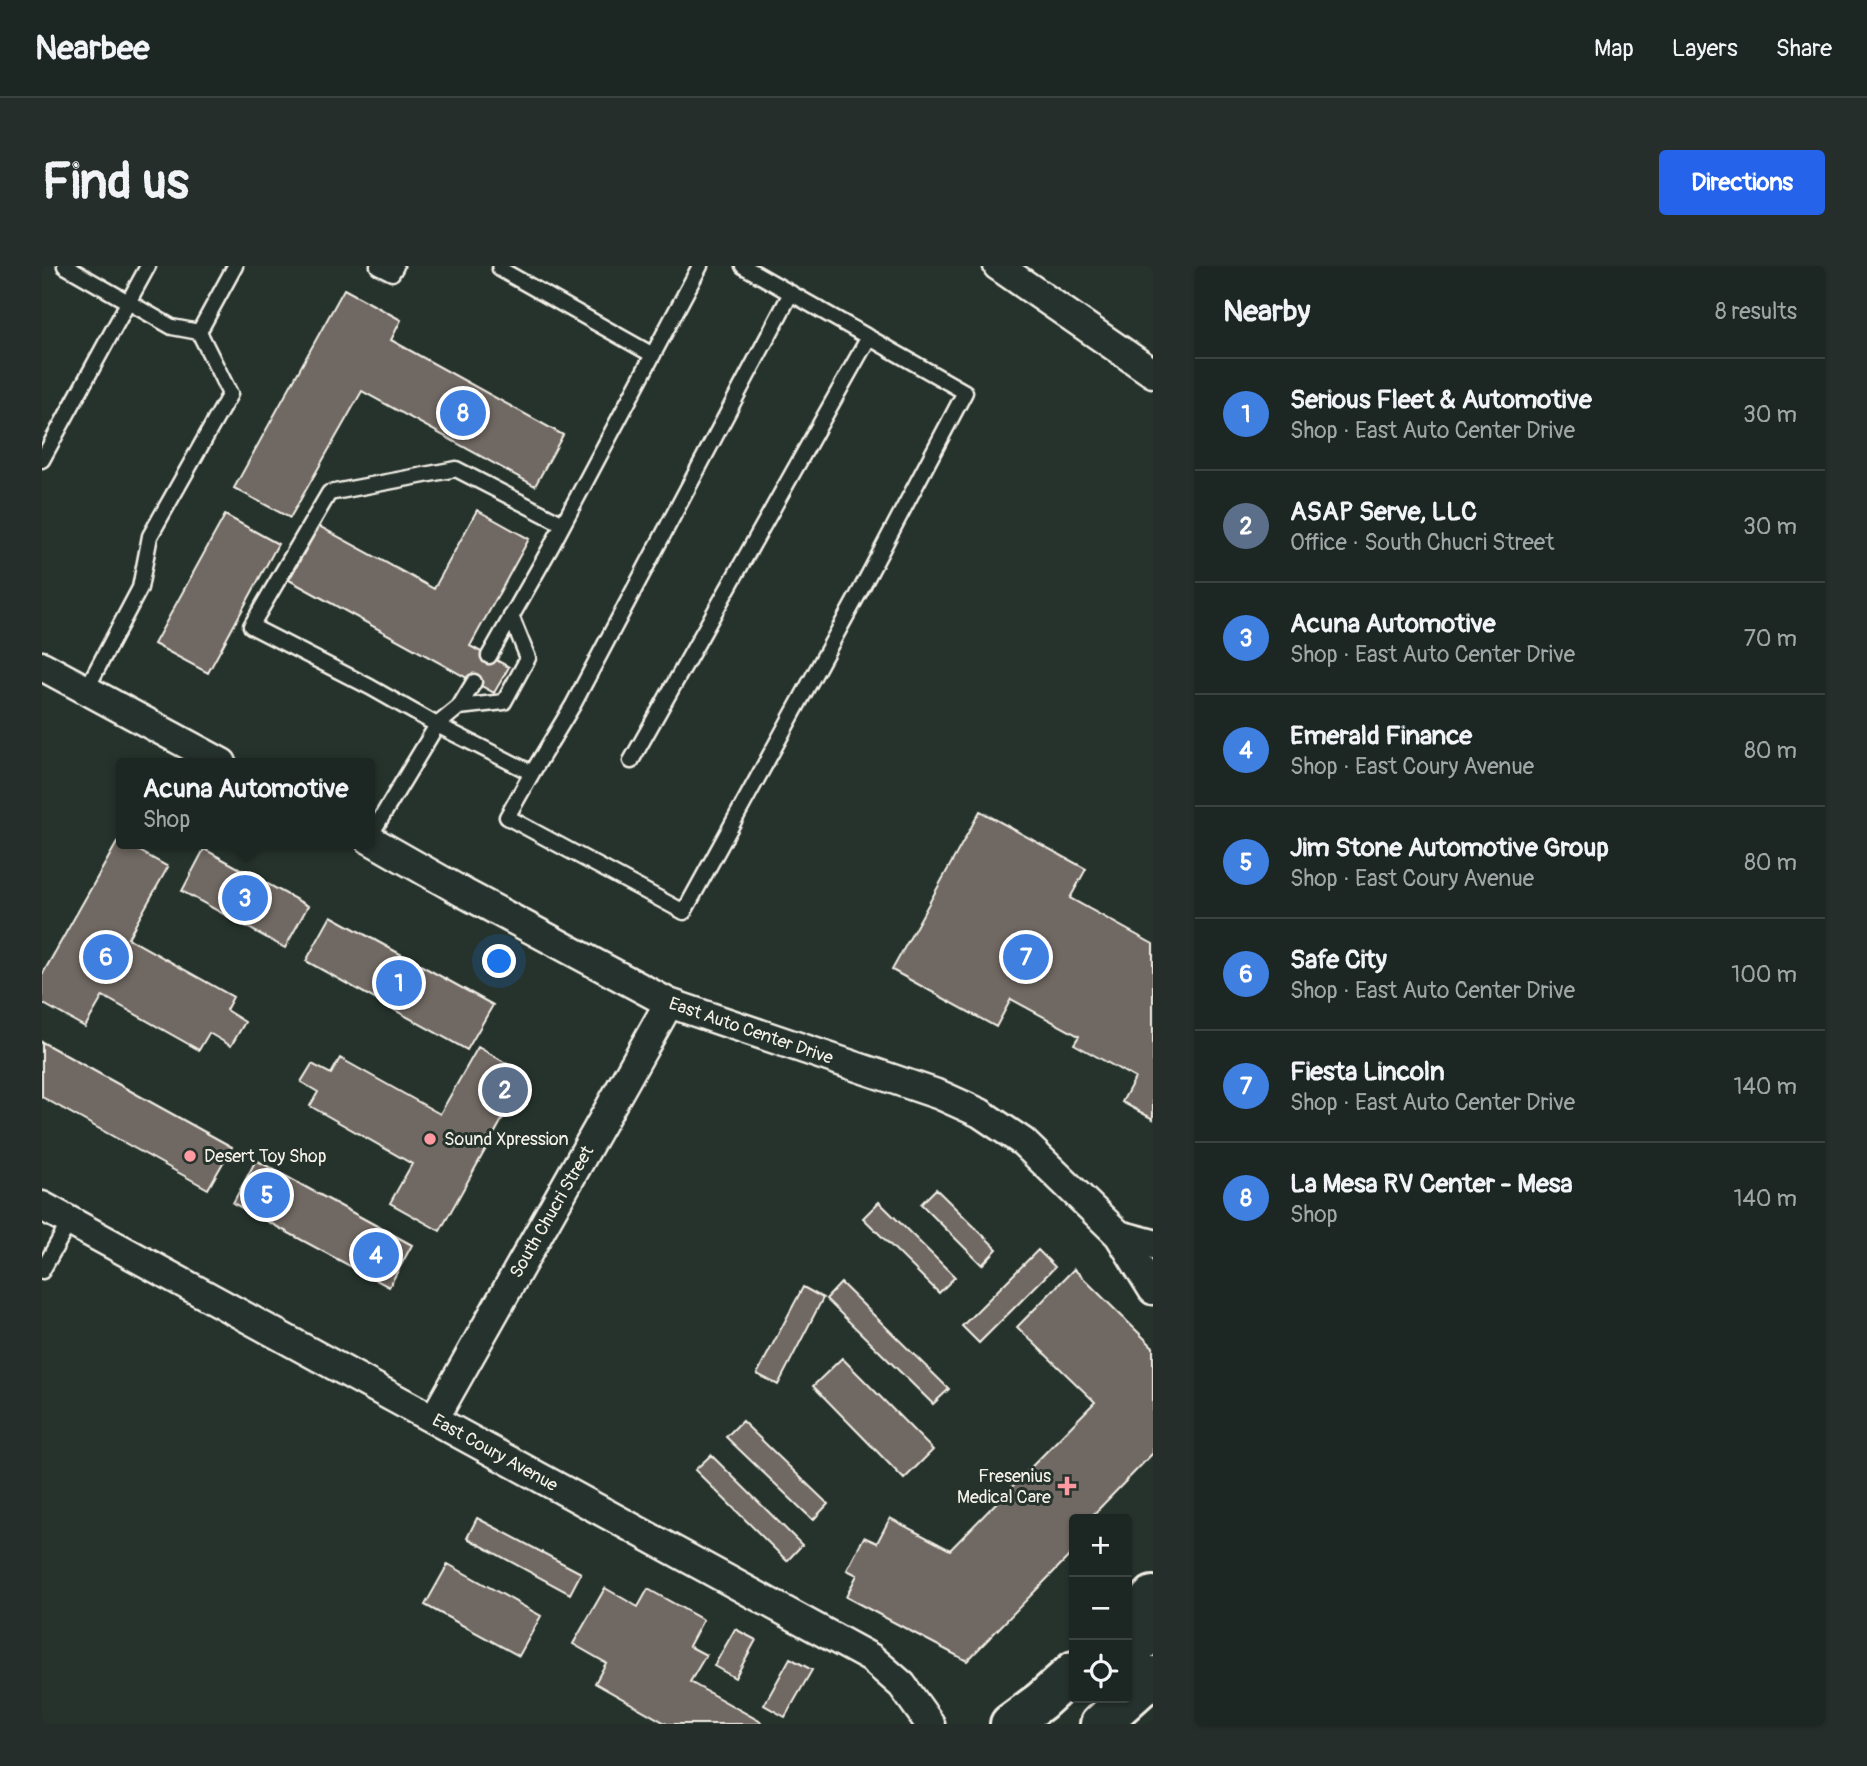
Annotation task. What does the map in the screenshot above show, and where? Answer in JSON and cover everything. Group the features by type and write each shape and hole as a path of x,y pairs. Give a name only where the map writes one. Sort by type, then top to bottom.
{"main road":[{"path":"1132,1618 1153,1596"},
{"path":"1132,1649 1153,1630"},
{"path":"1010,1724 1069,1676"},
{"path":"1100,1724 1153,1676"},
{"path":"1075,1724 1083,1703"}],"street":[{"path":"998,266 1153,373"},
{"path":"42,666 213,758"},
{"name":"East Auto Center Drive","path":"375,842 464,894 669,1003 940,1095 980,1113 1023,1142 1119,1235 1153,1290"},
{"name":"South Chucri Street","path":"434,1419 669,1003"},
{"name":"East Coury Avenue","path":"42,1206 871,1658 901,1685 930,1724"},
{"name":"East Auto Center Drive","path":"1119,1235 1153,1244"}],"lane":[{"path":"65,266 172,327 199,332"},
{"path":"42,460 148,266"},
{"path":"199,332 235,266"},
{"path":"378,266 392,273 396,266"},
{"path":"489,656 563,524 700,266"},
{"path":"743,266 791,293 869,337 965,392 859,593 684,912 507,817 573,705 791,293"},
{"path":"500,269 653,355"},
{"path":"86,690 140,588 150,536 230,394 199,332"},
{"path":"631,761 869,337"},
{"path":"533,774 251,626 329,492 456,470 563,524"},
{"path":"459,707 504,702 528,658 512,616"},
{"path":"375,829 437,725 459,707 474,682"},
{"path":"42,1271 70,1221"}],"building":[{"path":"344,289 401,320 391,340 563,435 535,486 362,391 290,518 234,488"},
{"path":"477,510 529,539 470,646 509,667 494,693 289,580 319,526 434,589"},
{"path":"225,515 278,544 208,673 154,644"},
{"path":"980,811 1086,869 1070,898 1153,944 1153,1119 1122,1102 1135,1078 1074,1044 1079,1036 1011,999 996,1027 892,970"},
{"path":"116,844 116,849 136,849 168,867 128,938 233,997 226,1010 245,1022 231,1046 209,1033 199,1050 103,996 85,1027 42,1003 42,975"},
{"path":"204,849 308,906 285,948 182,891"},
{"path":"331,916 493,1005 467,1050 306,961"},
{"path":"42,1042 232,1147 208,1189 42,1097"},
{"name":"Sound Xpression","path":"478,1047 527,1075 440,1231 390,1203 412,1164 310,1106 318,1092 301,1082 312,1064 331,1074 340,1058 440,1114"},
{"path":"256,1160 412,1245 389,1287 233,1203"},
{"path":"936,1189 997,1249 982,1265 921,1204"},
{"path":"879,1202 955,1277 939,1293 863,1218"},
{"path":"1038,1250 1055,1267 979,1343 962,1326"},
{"name":"Fresenius Medical Care","path":"1074,1269 1153,1347 1153,1453 1094,1514 1069,1514 1069,1556 967,1661 846,1597 857,1575 847,1570 864,1537 877,1543 890,1518 950,1550 1095,1402 1017,1327"},
{"path":"841,1283 949,1389 933,1404 826,1299"},
{"path":"803,1287 823,1298 778,1385 757,1374"},
{"path":"842,1358 933,1450 904,1479 813,1386"},
{"path":"742,1421 828,1504 813,1520 726,1437"},
{"path":"711,1455 802,1545 787,1561 695,1470"},
{"path":"477,1518 581,1573 570,1594 467,1538"},
{"path":"448,1564 541,1616 519,1656 425,1605"},
{"path":"605,1588 638,1607 648,1589 703,1620 689,1646 706,1655 690,1682 761,1722 760,1724 667,1724 595,1683 606,1663 573,1644"},
{"path":"735,1629 756,1640 735,1678 714,1666"},
{"path":"790,1658 812,1670 785,1717 764,1705"}],"place":[{"name":"La Mesa RV Center - Mesa","path":"463,413"},
{"name":"Acuna Automotive","path":"245,898"},
{"name":"Safe City","path":"106,957"},
{"name":"Fiesta Lincoln","path":"1026,957"},
{"name":"Serious Fleet & Automotive","path":"399,983"},
{"name":"ASAP Serve, LLC","path":"505,1090"},
{"name":"Sound Xpression","path":"430,1139"},
{"name":"Desert Toy Shop","path":"190,1156"},
{"name":"Jim Stone Automotive Group","path":"267,1195"},
{"name":"Emerald Finance","path":"376,1255"},
{"name":"Fresenius Medical Care","path":"1067,1486"}]}
